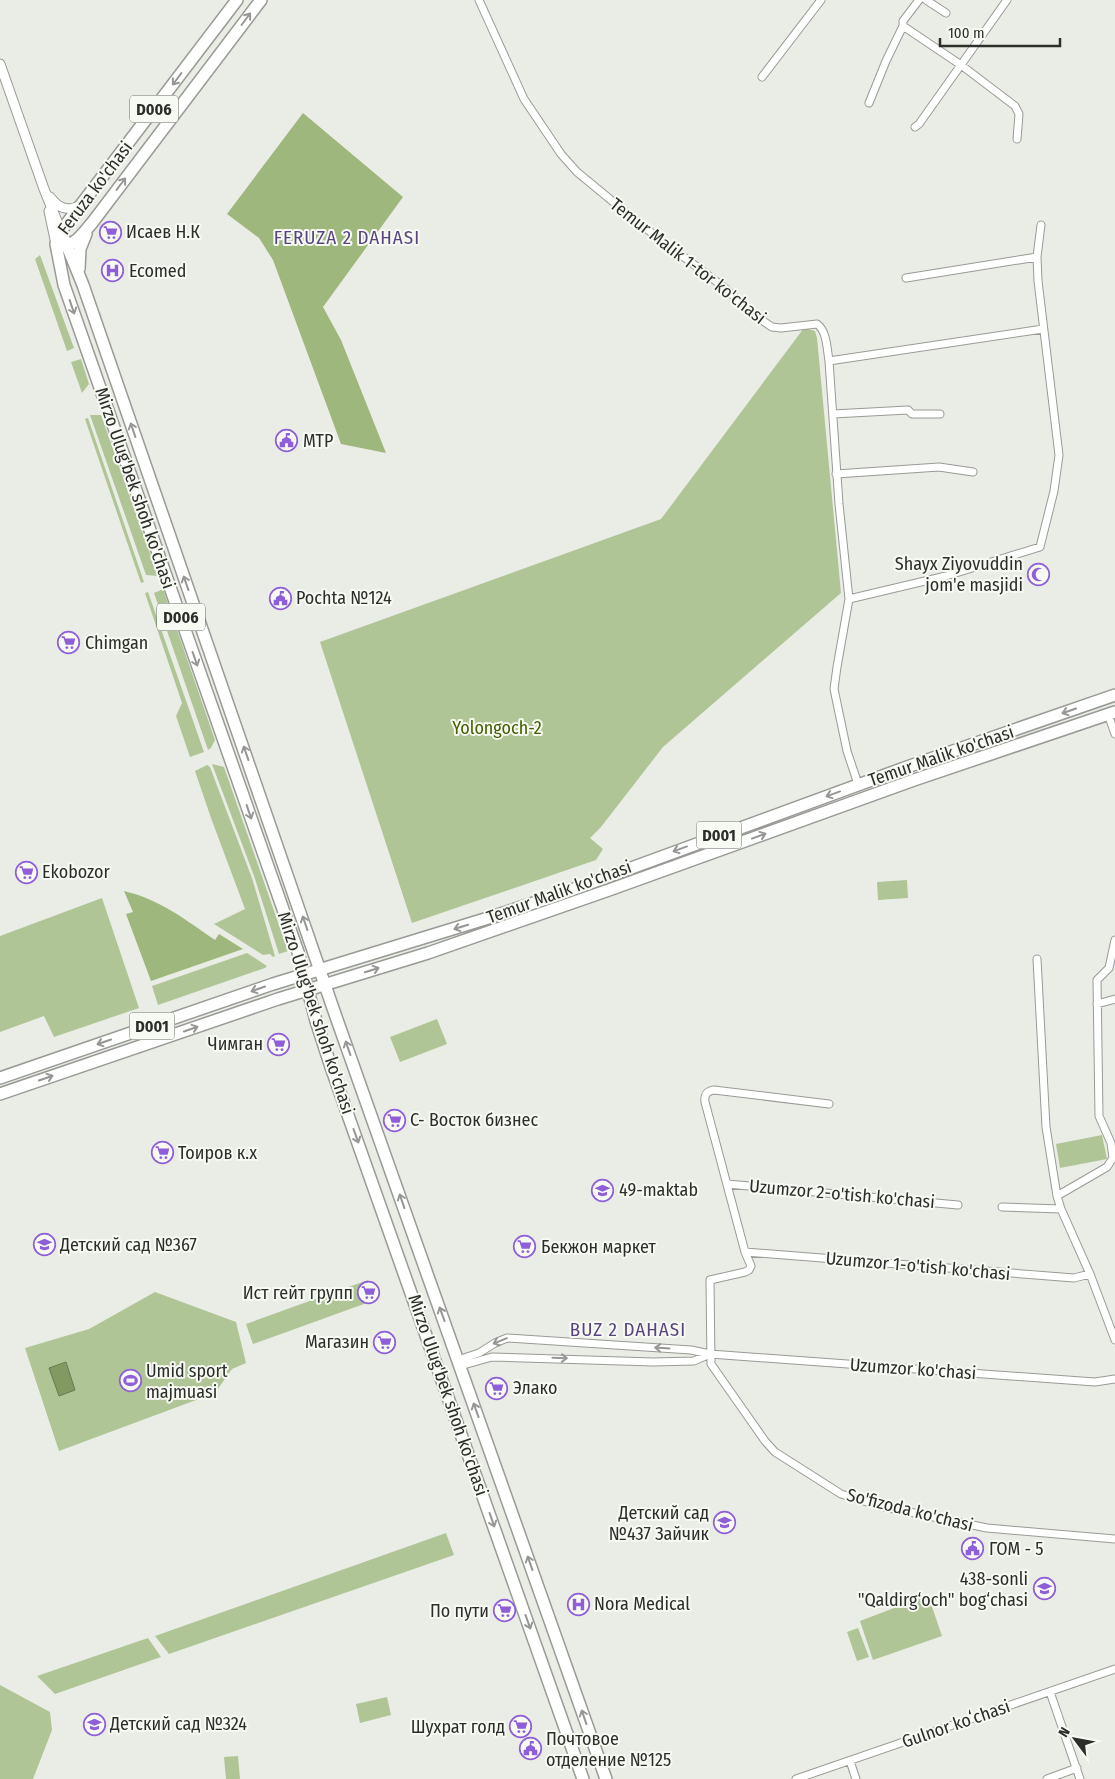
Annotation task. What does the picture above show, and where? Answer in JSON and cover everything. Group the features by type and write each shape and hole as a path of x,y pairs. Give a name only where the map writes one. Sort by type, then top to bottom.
{"main road":[{"name":"Feruza ko'chasi","path":"237,0 61,231 68,249 92,223 261,0"},
{"path":"198,51 202,62 207,64 213,63"},
{"path":"59,260 68,249"},
{"name":"Mirzo Ulug'bek shoh ko'chasi","path":"583,1779 316,1021 298,952 69,301 59,260 68,249 80,278 325,984 606,1779"},
{"name":"Temur Malik ko'chasi","path":"0,1078 304,974 552,897 858,784 1115,695"},
{"name":"Temur Malik ko'chasi","path":"0,1094 325,984 428,953 600,894 914,780 1112,713"},
{"path":"255,829 270,824"},
{"path":"376,1190 396,1183"},
{"path":"404,1271 424,1264"},
{"path":"476,1473 496,1466"}],"street":[{"name":"Temur Malik 1-tor ko'chasi","path":"479,0 524,99 569,163 640,224 721,285 762,321 772,327 781,328 819,325 825,340 828,361 836,474 849,599 836,667 834,689 847,751 858,784"},
{"path":"762,77 821,0"},
{"path":"868,103 903,26 903,22 919,0"},
{"path":"926,0 946,13"},
{"path":"914,127 919,124 1007,0"},
{"path":"903,26 961,65 1015,106 1020,114 1018,139"},
{"path":"0,64 44,189 68,249"},
{"path":"44,189 60,208 70,210 81,205"},
{"path":"44,189 61,231"},
{"path":"849,599 946,576 1040,547 1054,491 1059,455 1043,329 1037,258 1041,225"},
{"path":"906,278 1037,258"},
{"path":"828,361 1043,329"},
{"path":"833,414 908,410 912,414 940,414"},
{"path":"836,474 939,466 973,472"},
{"path":"1112,713 1115,734"},
{"path":"1057,1196 1107,1167 1113,1158 1111,1143 1099,1116 1097,980 1109,968 1115,940"},
{"path":"1038,959 1046,1127 1057,1196 1115,1340"},
{"path":"1097,1004 1115,999"},
{"path":"710,1354 710,1280 749,1270 751,1266 745,1252 705,1100 706,1094 714,1090 829,1104"},
{"name":"Uzumzor 2-o'tish ko'chasi","path":"727,1184 958,1205"},
{"path":"1002,1207 1061,1209"},
{"name":"Uzumzor 1-o'tish ko'chasi","path":"745,1252 1074,1278 1090,1274"},
{"name":"Uzumzor ko'chasi","path":"459,1363 495,1342 507,1338 691,1350 710,1354 1095,1382 1115,1379"},
{"name":"Uzumzor ko'chasi","path":"459,1363 492,1357 686,1362 694,1361 710,1354"},
{"name":"So'fizoda ko'chasi","path":"710,1354 711,1364 764,1441 775,1452 841,1494 880,1506 988,1528 1115,1539"},
{"name":"Gulnor koʻchasi","path":"796,1779 1115,1669"},
{"path":"1050,1692 1080,1779"},
{"path":"850,1761 856,1779"},
{"path":"1047,1779 1077,1768"}],"green space":[{"path":"40,255 74,348 67,351 35,259"},
{"name":"Yolongoch-2","path":"804,328 815,331 817,338 841,593 663,747 601,827 590,838 603,849 596,860 412,923 320,642 661,519"},
{"path":"81,359 89,384 82,393 71,362"},
{"path":"90,415 101,415 158,576 146,575"},
{"path":"88,418 144,582 141,583 85,419"},
{"path":"163,589 215,740 208,750 154,593"},
{"path":"148,592 204,752 190,757 176,716 182,703 145,593"},
{"path":"212,764 224,767 288,951 279,954 254,876"},
{"path":"207,765 210,767 252,878 275,956 273,957 270,954 263,955 214,924 245,909 195,771"},
{"path":"907,880 908,898 878,900 877,882"},
{"path":"102,898 139,1008 54,1037 44,1016 0,1032 0,936"},
{"path":"247,953 267,966 158,1005 152,986"},
{"path":"437,1019 447,1044 400,1062 390,1037"},
{"path":"1102,1135 1107,1159 1060,1168 1056,1144"},
{"path":"368,1280 375,1300 253,1344 246,1324"},
{"name":"Umid sport majmuasi","path":"155,1292 236,1322 246,1363 232,1369 215,1393 59,1451 25,1348 89,1329"},
{"path":"446,1533 454,1555 169,1654 155,1636"},
{"path":"928,1595 942,1636 873,1660 860,1621"},
{"path":"858,1628 869,1657 857,1661 847,1632"},
{"path":"148,1638 161,1657 55,1694 37,1676"},
{"path":"0,1685 50,1712 52,1730 33,1779 0,1779"},
{"path":"387,1697 391,1715 360,1723 356,1704"},
{"path":"238,1756 240,1779 226,1779 224,1757"}],"shaded area":[{"path":"303,113 403,197 323,307 341,340 386,453 341,444 273,260 259,238 227,214"},
{"path":"124,891 161,905 215,940 219,934 243,949 151,981 126,914 133,912"},
{"path":"66,1362 75,1390 59,1396 49,1368"}],"place":[{"name":"Исаев Н.К","path":"110,232"},
{"name":"Ecomed","path":"113,271"},
{"name":"MTP","path":"287,441"},
{"name":"Shayx Ziyovuddin jom'e masjidi","path":"1039,574"},
{"name":"Pochta №124","path":"280,598"},
{"name":"Chimgan","path":"69,643"},
{"name":"Ekobozor","path":"26,872"},
{"name":"Чимган","path":"279,1044"},
{"name":"С- Восток бизнес","path":"394,1120"},
{"name":"Тоиров к.х","path":"162,1153"},
{"name":"49-maktab","path":"603,1190"},
{"name":"Детский сад №367","path":"44,1245"},
{"name":"Бекжон маркет","path":"525,1247"},
{"name":"Ист гейт групп","path":"369,1293"},
{"name":"Магазин","path":"385,1342"},
{"name":"Umid sport majmuasi","path":"130,1381"},
{"name":"Элако","path":"497,1388"},
{"name":"Детский сад №437 Зайчик","path":"725,1523"},
{"name":"ГОМ - 5","path":"973,1549"},
{"name":"438-sonli \"Qaldirg‘och\" bog‘chasi","path":"1044,1589"},
{"name":"Nora Medical","path":"578,1604"},
{"name":"По пути","path":"505,1611"},
{"name":"Детский сад №324","path":"94,1724"},
{"name":"Шухрат голд","path":"521,1727"},
{"name":"Почтовое отделение №125","path":"530,1749"}],"district":[{"name":"FERUZA 2 DAHASI","path":"347,237"},
{"name":"BUZ 2 DAHASI","path":"628,1329"}]}
